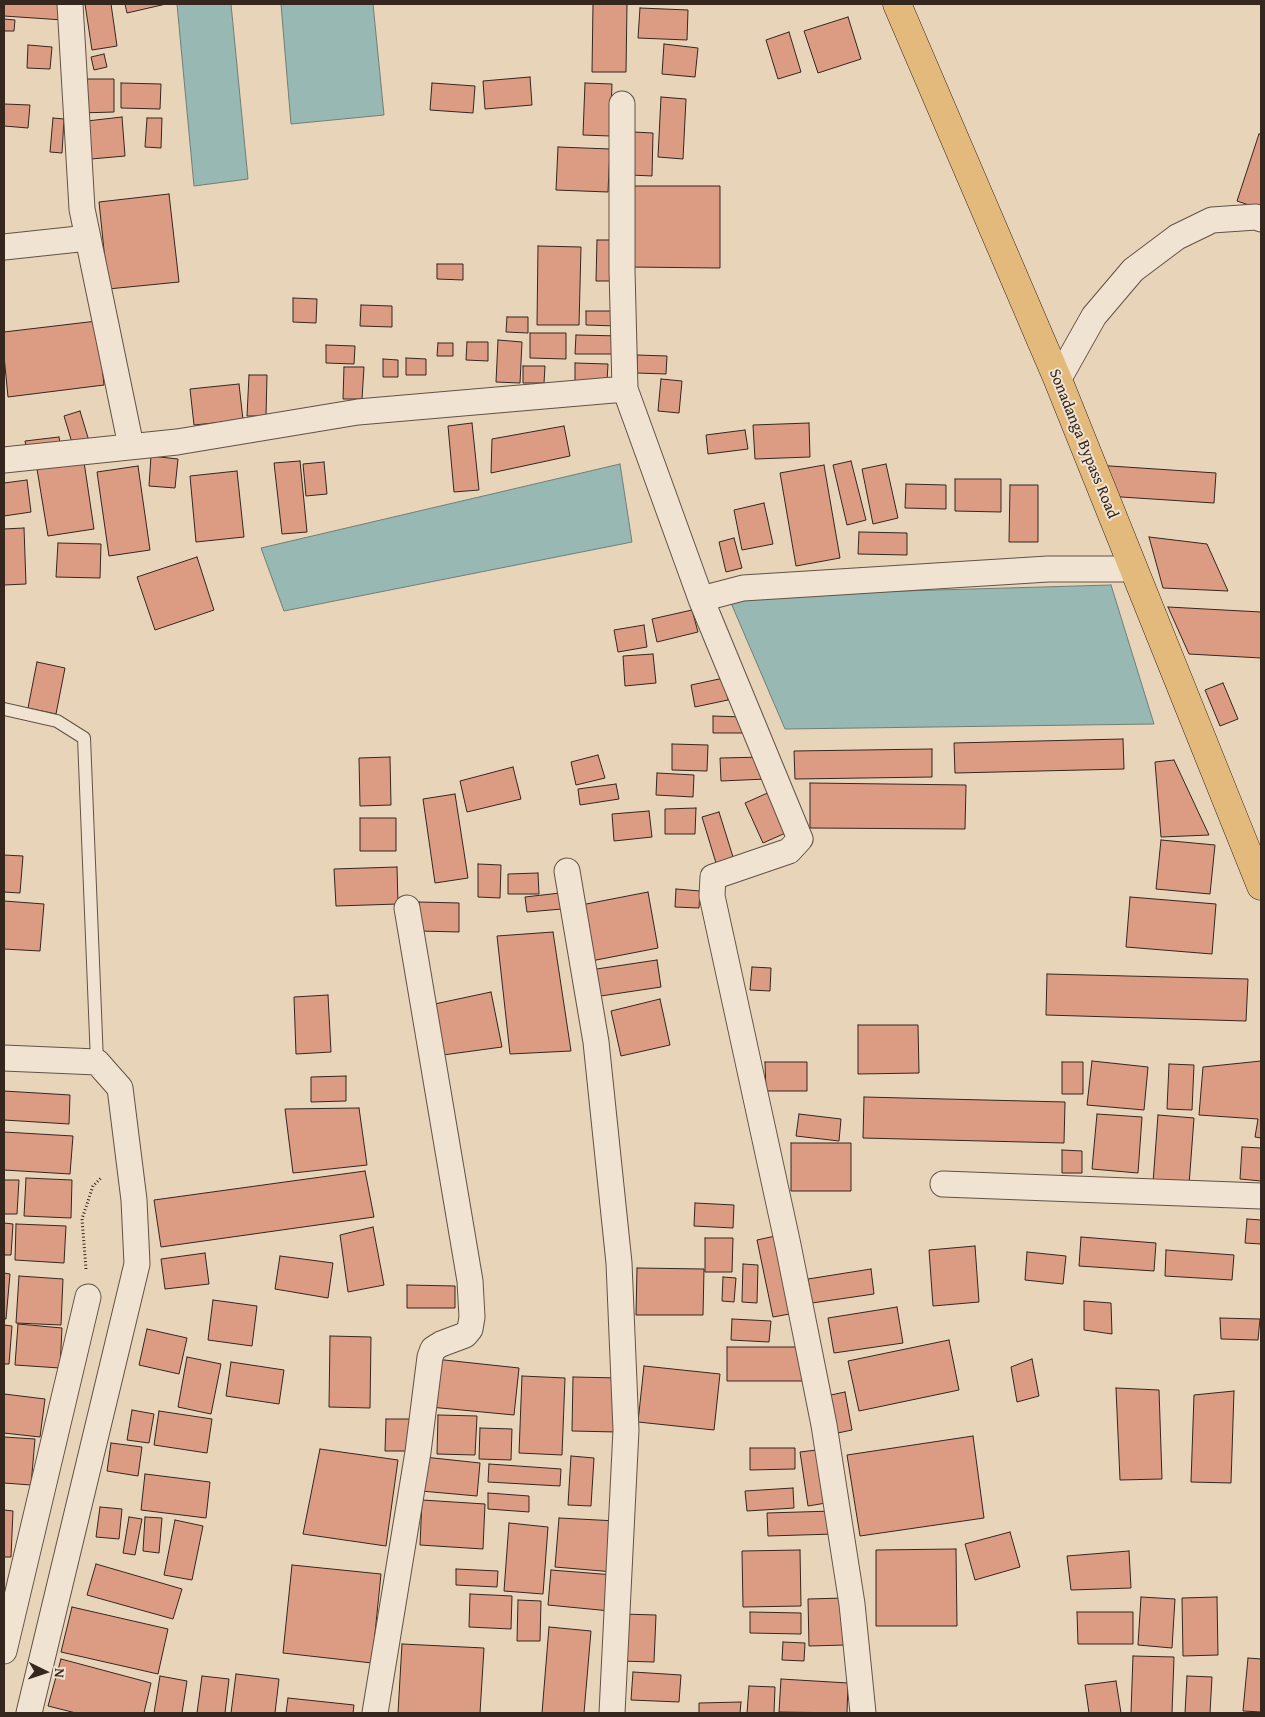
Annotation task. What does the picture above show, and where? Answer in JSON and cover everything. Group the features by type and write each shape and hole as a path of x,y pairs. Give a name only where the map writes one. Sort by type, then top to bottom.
{"main road":[{"name":"Sonadanga Bypass Road","path":"897,4 1058,380 1261,886"}],"street":[{"path":"70,4 82,209 131,446"},
{"path":"622,104 622,270 626,389 701,599 800,839 789,852 713,877 712,896 788,1245 824,1424 852,1604 863,1713"},
{"path":"1058,380 1094,316 1133,270 1177,237 1212,220 1256,217 1261,219"},
{"path":"4,247 88,238"},
{"path":"4,460 176,442 358,412 626,389"},
{"path":"701,599 743,588 1048,569 1133,569"},
{"path":"567,871 596,1042 619,1263 626,1430 612,1713"},
{"path":"375,1713 418,1452 430,1357 433,1349 440,1344 465,1335 470,1329 472,1316 470,1281 407,908"},
{"path":"4,1058 98,1062 120,1088 134,1200 136,1264 29,1713"},
{"path":"943,1184 1261,1196"},
{"path":"4,1650 88,1297"},
{"path":"68,1382 106,1388"}],"lane":[{"path":"4,710 58,721 84,738 98,1062"}],"path":[{"path":"88,1297 82,1219 92,1186 128,1150"}],"water":[{"path":"177,4 231,4 248,179 194,186"},
{"path":"281,4 373,4 384,115 291,124"},
{"path":"620,464 632,542 284,611 261,548"},
{"path":"1111,585 1154,724 785,729 728,596"}],"building":[{"path":"4,4 65,4 63,20 4,16"},
{"path":"85,4 111,4 117,46 92,50"},
{"path":"125,4 166,4 127,13"},
{"path":"593,4 627,4 626,72 592,72"},
{"path":"640,8 688,10 687,40 638,38"},
{"path":"848,17 861,59 818,73 804,31"},
{"path":"4,19 15,20 14,31 4,31"},
{"path":"789,32 801,72 778,79 766,40"},
{"path":"664,44 698,48 695,77 662,74"},
{"path":"28,45 52,47 50,69 27,68"},
{"path":"104,54 107,67 94,70 91,57"},
{"path":"530,77 532,105 485,109 483,81"},
{"path":"78,79 114,79 114,112 79,113"},
{"path":"121,83 161,84 160,109 121,108"},
{"path":"432,83 475,86 473,113 430,110"},
{"path":"585,83 612,84 610,136 583,135"},
{"path":"661,97 686,99 683,159 658,157"},
{"path":"4,104 30,105 28,128 4,126"},
{"path":"122,117 125,156 91,159 87,121"},
{"path":"53,118 64,119 62,153 50,152"},
{"path":"147,118 162,118 161,148 145,147"},
{"path":"633,132 653,133 652,176 631,175"},
{"path":"1259,134 1261,134 1261,209 1237,201"},
{"path":"558,147 610,149 608,192 556,190"},
{"path":"631,186 720,186 720,268 630,267"},
{"path":"169,194 179,282 108,289 99,202"},
{"path":"597,240 613,240 613,281 596,281"},
{"path":"538,246 581,247 579,325 537,325"},
{"path":"437,264 463,264 463,280 437,279"},
{"path":"293,298 317,299 316,323 293,322"},
{"path":"361,305 392,306 392,327 360,326"},
{"path":"586,311 617,311 617,326 586,325"},
{"path":"507,317 528,317 528,333 506,332"},
{"path":"97,321 104,385 8,397 4,332"},
{"path":"530,333 566,333 566,359 530,358"},
{"path":"576,335 620,336 620,354 575,354"},
{"path":"498,340 522,342 520,383 496,382"},
{"path":"467,342 488,342 488,361 466,360"},
{"path":"438,343 453,343 453,356 437,356"},
{"path":"326,345 355,346 354,364 326,363"},
{"path":"637,355 667,356 666,374 637,373"},
{"path":"406,358 426,359 426,375 406,375"},
{"path":"383,359 398,360 398,377 383,377"},
{"path":"575,363 608,364 607,382 575,381"},
{"path":"523,366 545,366 544,383 523,383"},
{"path":"344,367 364,367 362,399 343,399"},
{"path":"249,375 267,375 266,416 247,416"},
{"path":"661,379 682,381 679,413 658,411"},
{"path":"239,384 243,420 194,425 190,389"},
{"path":"80,411 89,441 73,446 64,416"},
{"path":"472,423 479,490 454,492 448,426"},
{"path":"809,423 810,457 755,459 753,425"},
{"path":"564,426 570,456 491,473 492,439"},
{"path":"745,430 748,449 708,454 706,435"},
{"path":"59,437 61,449 27,453 25,441"},
{"path":"151,456 178,459 175,488 149,486"},
{"path":"300,461 307,532 282,534 274,463"},
{"path":"851,461 866,520 847,525 833,465"},
{"path":"84,462 94,529 48,536 37,469"},
{"path":"324,462 327,494 306,496 303,464"},
{"path":"886,464 898,518 873,524 862,469"},
{"path":"824,465 840,558 796,566 780,473"},
{"path":"1095,465 1216,473 1214,503 1106,496"},
{"path":"138,466 150,550 109,556 97,472"},
{"path":"237,471 244,537 196,542 190,476"},
{"path":"955,479 1001,479 1001,512 955,511"},
{"path":"27,480 31,512 4,516 4,483"},
{"path":"906,484 946,485 946,509 905,508"},
{"path":"1010,485 1038,485 1038,542 1009,542"},
{"path":"764,503 773,544 742,550 734,510"},
{"path":"24,528 26,584 4,585 4,529"},
{"path":"859,532 907,533 907,555 858,554"},
{"path":"1149,537 1207,544 1228,591 1163,588"},
{"path":"734,538 742,568 726,572 719,542"},
{"path":"58,543 101,544 100,578 56,577"},
{"path":"197,557 214,610 155,630 137,577"},
{"path":"1168,607 1261,612 1261,658 1189,654"},
{"path":"692,610 698,632 657,642 652,619"},
{"path":"644,625 647,647 618,652 614,630"},
{"path":"653,654 656,683 625,686 623,656"},
{"path":"37,662 65,668 56,714 28,708"},
{"path":"724,678 728,700 695,707 691,685"},
{"path":"1223,683 1238,719 1220,726 1205,690"},
{"path":"713,716 743,717 742,733 713,733"},
{"path":"1123,739 1124,769 955,773 954,743"},
{"path":"672,744 708,745 707,771 672,770"},
{"path":"932,749 932,777 795,779 794,751"},
{"path":"598,755 605,778 576,785 571,762"},
{"path":"390,757 391,805 360,806 359,758"},
{"path":"765,757 766,779 721,781 720,758"},
{"path":"1174,760 1209,835 1161,837 1155,762"},
{"path":"513,767 521,799 467,812 460,781"},
{"path":"657,773 694,775 693,797 656,795"},
{"path":"810,783 966,785 965,829 810,828"},
{"path":"616,784 619,799 580,805 578,789"},
{"path":"772,791 790,831 763,843 745,803"},
{"path":"455,794 468,878 435,883 423,799"},
{"path":"696,808 695,834 665,834 665,809"},
{"path":"649,811 652,837 614,841 612,814"},
{"path":"719,812 733,857 716,863 702,817"},
{"path":"360,818 396,818 396,851 360,851"},
{"path":"1161,840 1215,845 1210,894 1156,889"},
{"path":"4,855 23,856 20,893 4,892"},
{"path":"478,864 501,865 500,898 478,897"},
{"path":"397,867 398,904 336,906 334,869"},
{"path":"538,873 539,894 508,894 508,874"},
{"path":"676,889 700,891 699,908 675,907"},
{"path":"648,892 658,948 586,962 576,906"},
{"path":"560,893 562,909 527,912 525,897"},
{"path":"1130,897 1216,904 1212,954 1126,947"},
{"path":"4,901 44,904 40,951 4,949"},
{"path":"419,902 459,903 459,932 419,931"},
{"path":"553,932 571,1051 510,1054 497,936"},
{"path":"657,960 661,987 594,997 590,970"},
{"path":"752,967 771,968 770,991 750,990"},
{"path":"1047,974 1248,979 1246,1021 1046,1015"},
{"path":"491,992 502,1047 443,1055 430,1005"},
{"path":"328,995 331,1052 296,1054 294,997"},
{"path":"660,999 670,1045 621,1056 611,1011"},
{"path":"858,1025 918,1025 919,1073 858,1074"},
{"path":"1092,1061 1148,1067 1144,1110 1087,1105"},
{"path":"1261,1061 1261,1138 1255,1137 1258,1119 1199,1115 1203,1067"},
{"path":"765,1062 807,1062 807,1091 766,1091"},
{"path":"1062,1062 1083,1062 1083,1094 1062,1094"},
{"path":"1169,1064 1194,1065 1192,1110 1167,1109"},
{"path":"346,1076 346,1101 311,1102 311,1077"},
{"path":"4,1091 70,1095 69,1124 4,1120"},
{"path":"864,1097 1065,1102 1064,1143 863,1138"},
{"path":"359,1108 367,1165 293,1173 285,1109"},
{"path":"799,1114 841,1119 839,1141 796,1136"},
{"path":"1097,1114 1142,1117 1138,1173 1092,1169"},
{"path":"1158,1115 1194,1118 1189,1185 1153,1183"},
{"path":"4,1132 73,1136 70,1174 4,1170"},
{"path":"791,1143 851,1143 851,1191 791,1191"},
{"path":"1242,1147 1261,1148 1261,1181 1240,1179"},
{"path":"1062,1150 1082,1151 1082,1173 1062,1173"},
{"path":"365,1171 374,1217 161,1247 154,1200"},
{"path":"26,1178 72,1180 71,1218 24,1216"},
{"path":"4,1180 19,1180 17,1214 4,1214"},
{"path":"695,1203 734,1205 733,1228 694,1226"},
{"path":"1247,1219 1261,1220 1261,1244 1245,1243"},
{"path":"4,1223 13,1224 11,1255 4,1255"},
{"path":"16,1224 66,1226 64,1263 15,1260"},
{"path":"373,1227 384,1285 348,1292 340,1235"},
{"path":"780,1235 795,1313 773,1317 757,1240"},
{"path":"1081,1237 1156,1243 1154,1271 1079,1266"},
{"path":"705,1238 733,1238 732,1272 705,1272"},
{"path":"975,1246 979,1302 933,1306 929,1250"},
{"path":"1166,1250 1234,1255 1232,1280 1165,1276"},
{"path":"1027,1252 1066,1256 1063,1284 1025,1280"},
{"path":"205,1253 209,1284 165,1289 161,1259"},
{"path":"280,1256 333,1263 328,1298 275,1289"},
{"path":"743,1264 758,1265 757,1303 742,1302"},
{"path":"637,1268 704,1269 703,1315 636,1315"},
{"path":"871,1269 874,1294 812,1303 808,1279"},
{"path":"4,1273 10,1274 6,1319 4,1319"},
{"path":"19,1276 63,1279 61,1325 16,1323"},
{"path":"723,1277 736,1278 734,1302 722,1301"},
{"path":"407,1285 455,1286 455,1308 407,1308"},
{"path":"213,1300 257,1306 252,1346 208,1340"},
{"path":"1084,1301 1111,1303 1112,1334 1084,1330"},
{"path":"897,1307 903,1343 834,1353 828,1318"},
{"path":"1220,1318 1260,1319 1258,1340 1221,1339"},
{"path":"732,1319 771,1321 769,1342 731,1340"},
{"path":"18,1324 62,1328 60,1368 15,1365"},
{"path":"4,1325 12,1326 9,1364 4,1364"},
{"path":"147,1329 187,1338 179,1374 139,1365"},
{"path":"330,1336 371,1337 370,1408 329,1407"},
{"path":"949,1340 959,1390 859,1411 848,1361"},
{"path":"727,1347 805,1347 805,1381 727,1381"},
{"path":"187,1357 221,1364 211,1414 178,1407"},
{"path":"435,1359 519,1368 514,1415 430,1407"},
{"path":"1032,1359 1039,1396 1017,1402 1011,1367"},
{"path":"231,1362 284,1370 279,1404 226,1396"},
{"path":"644,1366 720,1374 714,1430 638,1422"},
{"path":"522,1376 565,1378 562,1455 519,1453"},
{"path":"573,1377 619,1378 617,1432 572,1431"},
{"path":"1116,1388 1159,1390 1162,1479 1120,1480"},
{"path":"1234,1391 1231,1483 1191,1482 1194,1395"},
{"path":"845,1392 852,1430 833,1434 826,1396"},
{"path":"4,1394 45,1399 40,1437 4,1433"},
{"path":"132,1410 154,1414 149,1443 127,1440"},
{"path":"159,1411 212,1419 207,1453 154,1445"},
{"path":"438,1415 477,1416 475,1455 437,1454"},
{"path":"386,1419 410,1419 409,1451 385,1451"},
{"path":"480,1428 512,1429 511,1460 479,1459"},
{"path":"973,1436 984,1518 860,1536 847,1455"},
{"path":"4,1437 35,1439 31,1485 4,1483"},
{"path":"111,1443 142,1447 138,1476 107,1471"},
{"path":"750,1448 795,1448 795,1469 750,1470"},
{"path":"320,1449 398,1460 386,1546 303,1534"},
{"path":"825,1449 832,1502 808,1506 800,1452"},
{"path":"571,1456 594,1458 591,1506 568,1505"},
{"path":"424,1457 480,1463 477,1496 421,1491"},
{"path":"489,1464 561,1469 560,1486 488,1482"},
{"path":"145,1474 210,1482 206,1518 141,1510"},
{"path":"793,1488 794,1508 747,1511 745,1491"},
{"path":"488,1493 529,1496 529,1512 488,1509"},
{"path":"422,1500 485,1504 483,1549 420,1545"},
{"path":"100,1507 122,1509 119,1539 96,1537"},
{"path":"4,1510 13,1511 11,1557 4,1557"},
{"path":"833,1511 834,1534 768,1536 767,1513"},
{"path":"129,1517 142,1519 135,1555 123,1553"},
{"path":"145,1517 162,1518 159,1553 143,1551"},
{"path":"559,1518 617,1521 614,1572 555,1567"},
{"path":"175,1520 203,1526 192,1580 164,1575"},
{"path":"509,1523 548,1527 543,1594 504,1591"},
{"path":"1010,1532 1020,1567 975,1580 965,1544"},
{"path":"956,1549 957,1626 876,1626 876,1550"},
{"path":"800,1550 801,1606 743,1607 742,1551"},
{"path":"1129,1551 1131,1588 1071,1590 1067,1556"},
{"path":"96,1564 182,1589 173,1619 87,1595"},
{"path":"292,1565 381,1574 372,1663 283,1653"},
{"path":"456,1569 498,1571 497,1587 456,1585"},
{"path":"551,1570 614,1575 610,1611 548,1605"},
{"path":"470,1594 512,1596 511,1629 469,1627"},
{"path":"1141,1597 1175,1599 1172,1648 1138,1645"},
{"path":"1217,1597 1218,1655 1183,1656 1182,1598"},
{"path":"844,1598 845,1645 809,1646 808,1599"},
{"path":"518,1600 541,1601 540,1641 517,1641"},
{"path":"72,1607 168,1629 158,1674 61,1652"},
{"path":"750,1612 801,1613 801,1634 750,1633"},
{"path":"1077,1612 1133,1612 1133,1644 1078,1644"},
{"path":"622,1614 656,1615 654,1662 620,1661"},
{"path":"549,1627 591,1631 584,1713 542,1713"},
{"path":"783,1642 805,1643 804,1661 782,1660"},
{"path":"402,1644 484,1648 480,1713 398,1713"},
{"path":"1133,1656 1174,1657 1172,1713 1131,1713"},
{"path":"1248,1658 1261,1659 1261,1712 1243,1711"},
{"path":"61,1659 151,1683 144,1713 76,1713 48,1706"},
{"path":"633,1672 681,1675 679,1702 631,1700"},
{"path":"236,1674 279,1679 275,1713 231,1713"},
{"path":"160,1676 187,1681 182,1713 154,1713"},
{"path":"202,1676 229,1679 225,1713 197,1713"},
{"path":"1187,1676 1212,1677 1210,1713 1185,1713"},
{"path":"781,1679 848,1683 847,1713 779,1712"},
{"path":"1116,1681 1121,1713 1089,1713 1085,1685"},
{"path":"749,1686 775,1687 774,1713 747,1713"},
{"path":"288,1698 354,1705 353,1713 286,1713"},
{"path":"741,1702 740,1713 699,1713 699,1703"}]}
